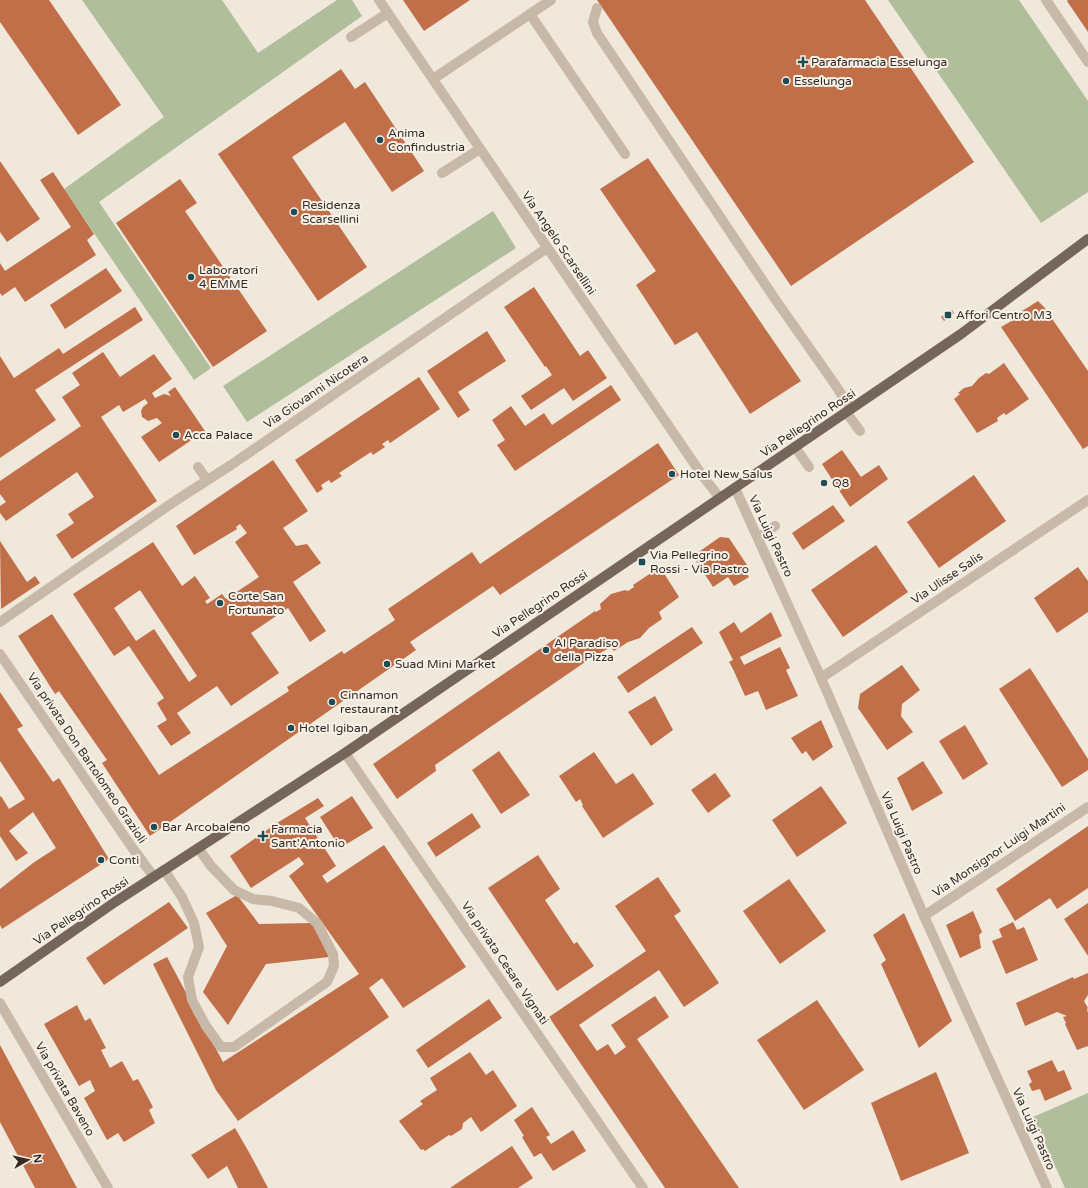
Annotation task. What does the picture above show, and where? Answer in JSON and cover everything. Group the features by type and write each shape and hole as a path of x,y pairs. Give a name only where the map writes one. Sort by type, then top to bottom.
{"main road":[{"name":"Via Pellegrino Rossi","path":"0,982 164,870 345,753 849,411 961,334 1088,239"}],"street":[{"name":"Via Angelo Scarsellini","path":"379,0 702,475 720,498"},
{"path":"433,79 551,0"},
{"path":"1046,0 1088,62"},
{"path":"597,8 592,22 597,33 774,299 834,383 860,431"},
{"path":"351,37 388,13"},
{"path":"530,14 625,154"},
{"path":"442,173 480,149"},
{"name":"Via Giovanni Nicotera","path":"0,622 168,505 547,248"},
{"path":"795,447 809,467"},
{"path":"198,467 207,480"},
{"name":"Via Luigi Pastro","path":"735,488 821,678 924,916 1047,1188"},
{"name":"Via Ulisse Salis","path":"821,678 1088,500"},
{"path":"758,538 775,526"},
{"name":"Via privata Don Bartolomeo Grazioli","path":"0,654 131,846 154,877"},
{"name":"Via privata Cesare Vignati","path":"345,753 643,1188"},
{"name":"Via Monsignor Luigi Martini","path":"924,916 1088,807"},
{"path":"164,870 182,897 194,923 199,947 188,977 192,1000 206,1026 221,1047 234,1047 327,982 334,966 333,954 317,923 299,908 272,901 253,899 234,890 211,866 198,848"},
{"name":"Via privata Baveno","path":"0,1002 108,1188"}],"green space":[{"path":"82,0 222,0 258,53 337,0 352,0 362,16 99,202 211,368 194,380 64,189 164,117"},
{"path":"888,0 1019,0 1088,101 1088,192 1041,223"},
{"path":"493,211 516,248 247,422 223,386"},
{"path":"1088,1093 1088,1188 1065,1188 1033,1117"}],"building":[{"path":"0,0 49,0 121,105 78,135 0,22"},
{"path":"403,0 470,0 424,31"},
{"name":"Esselunga","path":"597,0 865,0 974,162 791,286"},
{"path":"1088,0 1088,32 1067,1"},
{"path":"341,69 355,89 365,82 424,171 392,192 345,122 292,157 367,267 318,301 218,154"},
{"path":"648,158 801,381 750,414 697,332 675,345 636,285 656,271 600,189"},
{"path":"0,161 40,219 7,242 0,232"},
{"path":"53,172 94,234 87,240 96,255 25,302 15,287 2,296 0,293 0,263 5,271 71,227 40,180"},
{"name":"Laboratori 4 EMME","path":"180,179 197,203 185,211 267,331 213,367 116,223"},
{"path":"106,268 122,291 65,329 50,305"},
{"path":"534,287 580,356 588,350 607,378 573,401 564,388 531,410 521,396 552,375 504,307"},
{"path":"1038,301 1044,307 1088,371 1088,446 1083,449 1001,327 1015,319 1014,316"},
{"path":"135,307 143,320 35,390 56,420 0,458 0,356 14,378 59,348 63,354"},
{"path":"952,310 954,313 944,321 941,317"},
{"path":"487,331 506,361 458,392 470,410 458,418 427,371"},
{"path":"103,352 120,377 154,354 172,379 152,393 155,398 164,394 171,396 168,392 175,387 205,431 159,462 141,437 162,423 157,418 148,421 142,417 141,411 148,403 145,399 123,412 119,405 101,417 157,501 72,559 56,535 74,523 68,514 94,497 77,472 6,521 0,513 0,506 6,502 0,494 0,481 81,426 62,397 80,385 72,373"},
{"path":"1004,363 1029,399 1006,415 1004,413 997,418 998,421 977,433 954,399 964,388 972,386 979,378 986,373 989,374"},
{"path":"419,377 440,409 390,443 388,440 382,444 385,447 373,455 371,452 339,473 342,476 331,483 329,480 321,485 323,489 317,493 295,460"},
{"path":"611,385 621,400 515,471 497,445 505,440 492,420 511,406 525,426 544,413 552,425"},
{"path":"658,443 679,475 500,595 493,586 410,642 416,650 150,836 102,763 107,760 59,691 55,694 18,636 52,614 159,775 289,691 287,687 342,651 344,654 395,620 388,609 472,552 480,564"},
{"path":"842,450 861,477 879,465 888,479 850,507 822,464"},
{"path":"273,460 308,511 283,528 296,546 307,544 321,563 293,582 326,631 310,642 288,608 251,633 279,673 231,706 217,686 177,713 191,733 171,746 157,726 167,720 157,703 164,698 129,646 114,656 73,594 153,542 182,586 195,576 210,598 205,601 207,604 222,594 226,599 259,577 235,542 247,533 240,524 236,527 237,529 194,555 176,526","holes":["140,590 197,676 189,682 154,629 136,641 114,608"]},
{"path":"974,475 1006,521 939,568 907,522"},
{"path":"833,505 845,521 803,550 792,533"},
{"path":"720,537 729,538 747,565 743,567 749,577 734,586 728,577 713,587 693,556"},
{"path":"0,541 27,582 35,576 40,583 1,609"},
{"path":"876,545 908,592 843,637 811,590"},
{"path":"660,567 679,597 659,612 662,619 649,628 640,638 628,642 614,651 611,647 591,658 435,765 436,771 397,799 373,764 595,611 596,612 601,609 600,604 611,594 625,590 628,591 634,587 633,585"},
{"path":"1078,567 1088,581 1088,612 1057,633 1034,598"},
{"path":"771,612 782,636 740,657 744,665 780,647 790,668 786,670 798,696 766,710 758,691 745,696 729,662 733,660 719,632 734,622 741,633"},
{"path":"692,627 703,643 628,693 617,677"},
{"path":"902,665 920,690 902,704 901,716 913,732 887,750 858,708 860,694"},
{"path":"1030,668 1088,759 1088,770 1062,787 999,689"},
{"path":"0,692 23,726 17,729 53,782 59,778 109,859 2,929 0,925 0,889 33,863 56,848 33,812 9,831 28,853 16,861 0,836 0,797 1,796 9,809 25,799 0,761"},
{"path":"655,696 673,730 651,746 628,712"},
{"path":"821,720 833,747 813,761 806,751 802,754 791,738"},
{"path":"965,725 988,764 963,780 939,741"},
{"path":"499,751 530,795 501,814 472,770"},
{"path":"594,752 616,784 633,773 654,804 603,838 582,806 583,805 580,799 576,802 559,776"},
{"path":"923,761 943,793 912,811 897,778"},
{"path":"715,773 731,796 708,813 691,790"},
{"path":"821,786 847,823 797,857 772,820"},
{"path":"352,796 373,828 340,848 320,817"},
{"path":"318,798 324,806 305,818 336,866 322,876 327,883 384,845 466,967 403,1008 382,978 369,988 389,1017 238,1121 216,1090 153,964 167,957 223,1062 359,974 289,876 304,864 299,857 251,888 230,856 277,823"},
{"path":"472,813 481,827 436,857 427,843"},
{"path":"1088,826 1088,888 1057,909 1050,898 1015,921 996,889"},
{"path":"538,855 560,889 545,900 574,944 577,942 594,966 557,991 488,888"},
{"path":"658,877 681,911 674,916 719,983 684,1007 659,970 579,1025 597,1051 608,1044 615,1055 626,1047 611,1025 655,996 669,1017 637,1039 739,1188 665,1188 549,1017 646,951 615,906"},
{"path":"789,879 826,931 780,964 743,911"},
{"path":"237,895 259,924 312,923 329,957 266,964 228,1025 203,992 227,946 206,913"},
{"path":"169,902 188,928 104,985 86,958"},
{"path":"1088,903 1088,956 1064,919"},
{"path":"973,911 982,932 979,935 981,948 960,958 946,925"},
{"path":"904,913 952,1021 919,1048 881,964 886,960 873,935"},
{"path":"1013,922 1017,930 1024,927 1038,960 1006,974 992,941 1002,937 999,929"},
{"path":"1088,973 1088,995 1084,1001 1088,1008 1088,1046 1077,1050 1065,1024 1066,1023 1063,1017 1067,1016 1057,1012 1025,1026 1016,1003 1073,977 1074,979"},
{"path":"489,999 502,1018 428,1068 416,1050"},
{"path":"817,1000 864,1070 804,1110 757,1040"},
{"path":"77,1005 85,1021 90,1018 106,1048 101,1050 110,1068 122,1061 133,1081 138,1079 153,1107 149,1110 155,1123 124,1142 118,1133 107,1140 84,1098 95,1091 90,1080 79,1086 44,1024"},
{"path":"0,1045 77,1188 35,1188 0,1122"},
{"path":"470,1052 486,1075 493,1070 517,1106 481,1132 471,1117 463,1123 462,1129 451,1136 449,1135 425,1151 423,1149 421,1150 399,1121 423,1104 420,1101 437,1090 430,1078"},
{"path":"1052,1060 1058,1072 1064,1070 1072,1089 1045,1101 1040,1089 1032,1091 1029,1084 1032,1082 1027,1071"},
{"path":"936,1072 969,1153 901,1181 871,1103"},
{"path":"532,1107 550,1135 546,1137 551,1144 573,1130 586,1151 553,1171 541,1153 534,1157 514,1120"},
{"path":"235,1128 268,1188 238,1188 227,1166 208,1179 191,1155"},
{"path":"512,1146 533,1178 518,1188 450,1188"}],"place":[{"name":"Parafarmacia Esselunga","path":"803,62"},
{"name":"Esselunga","path":"786,81"},
{"name":"Anima Confindustria","path":"380,140"},
{"name":"Residenza Scarsellini","path":"294,212"},
{"name":"Laboratori 4 EMME","path":"191,277"},
{"name":"Affori Centro M3","path":"948,315"},
{"name":"Acca Palace","path":"176,435"},
{"name":"Hotel New Salus","path":"672,474"},
{"name":"Q8","path":"824,483"},
{"name":"Via Pellegrino Rossi - Via Pastro","path":"642,562"},
{"name":"Corte San Fortunato","path":"220,603"},
{"name":"Al Paradiso della Pizza","path":"546,650"},
{"name":"Suad Mini Market","path":"387,664"},
{"name":"Cinnamon restaurant","path":"332,702"},
{"name":"Hotel Igiban","path":"291,728"},
{"name":"Bar Arcobaleno","path":"154,827"},
{"name":"Farmacia Sant'Antonio","path":"263,836"},
{"name":"Conti","path":"101,860"}]}
